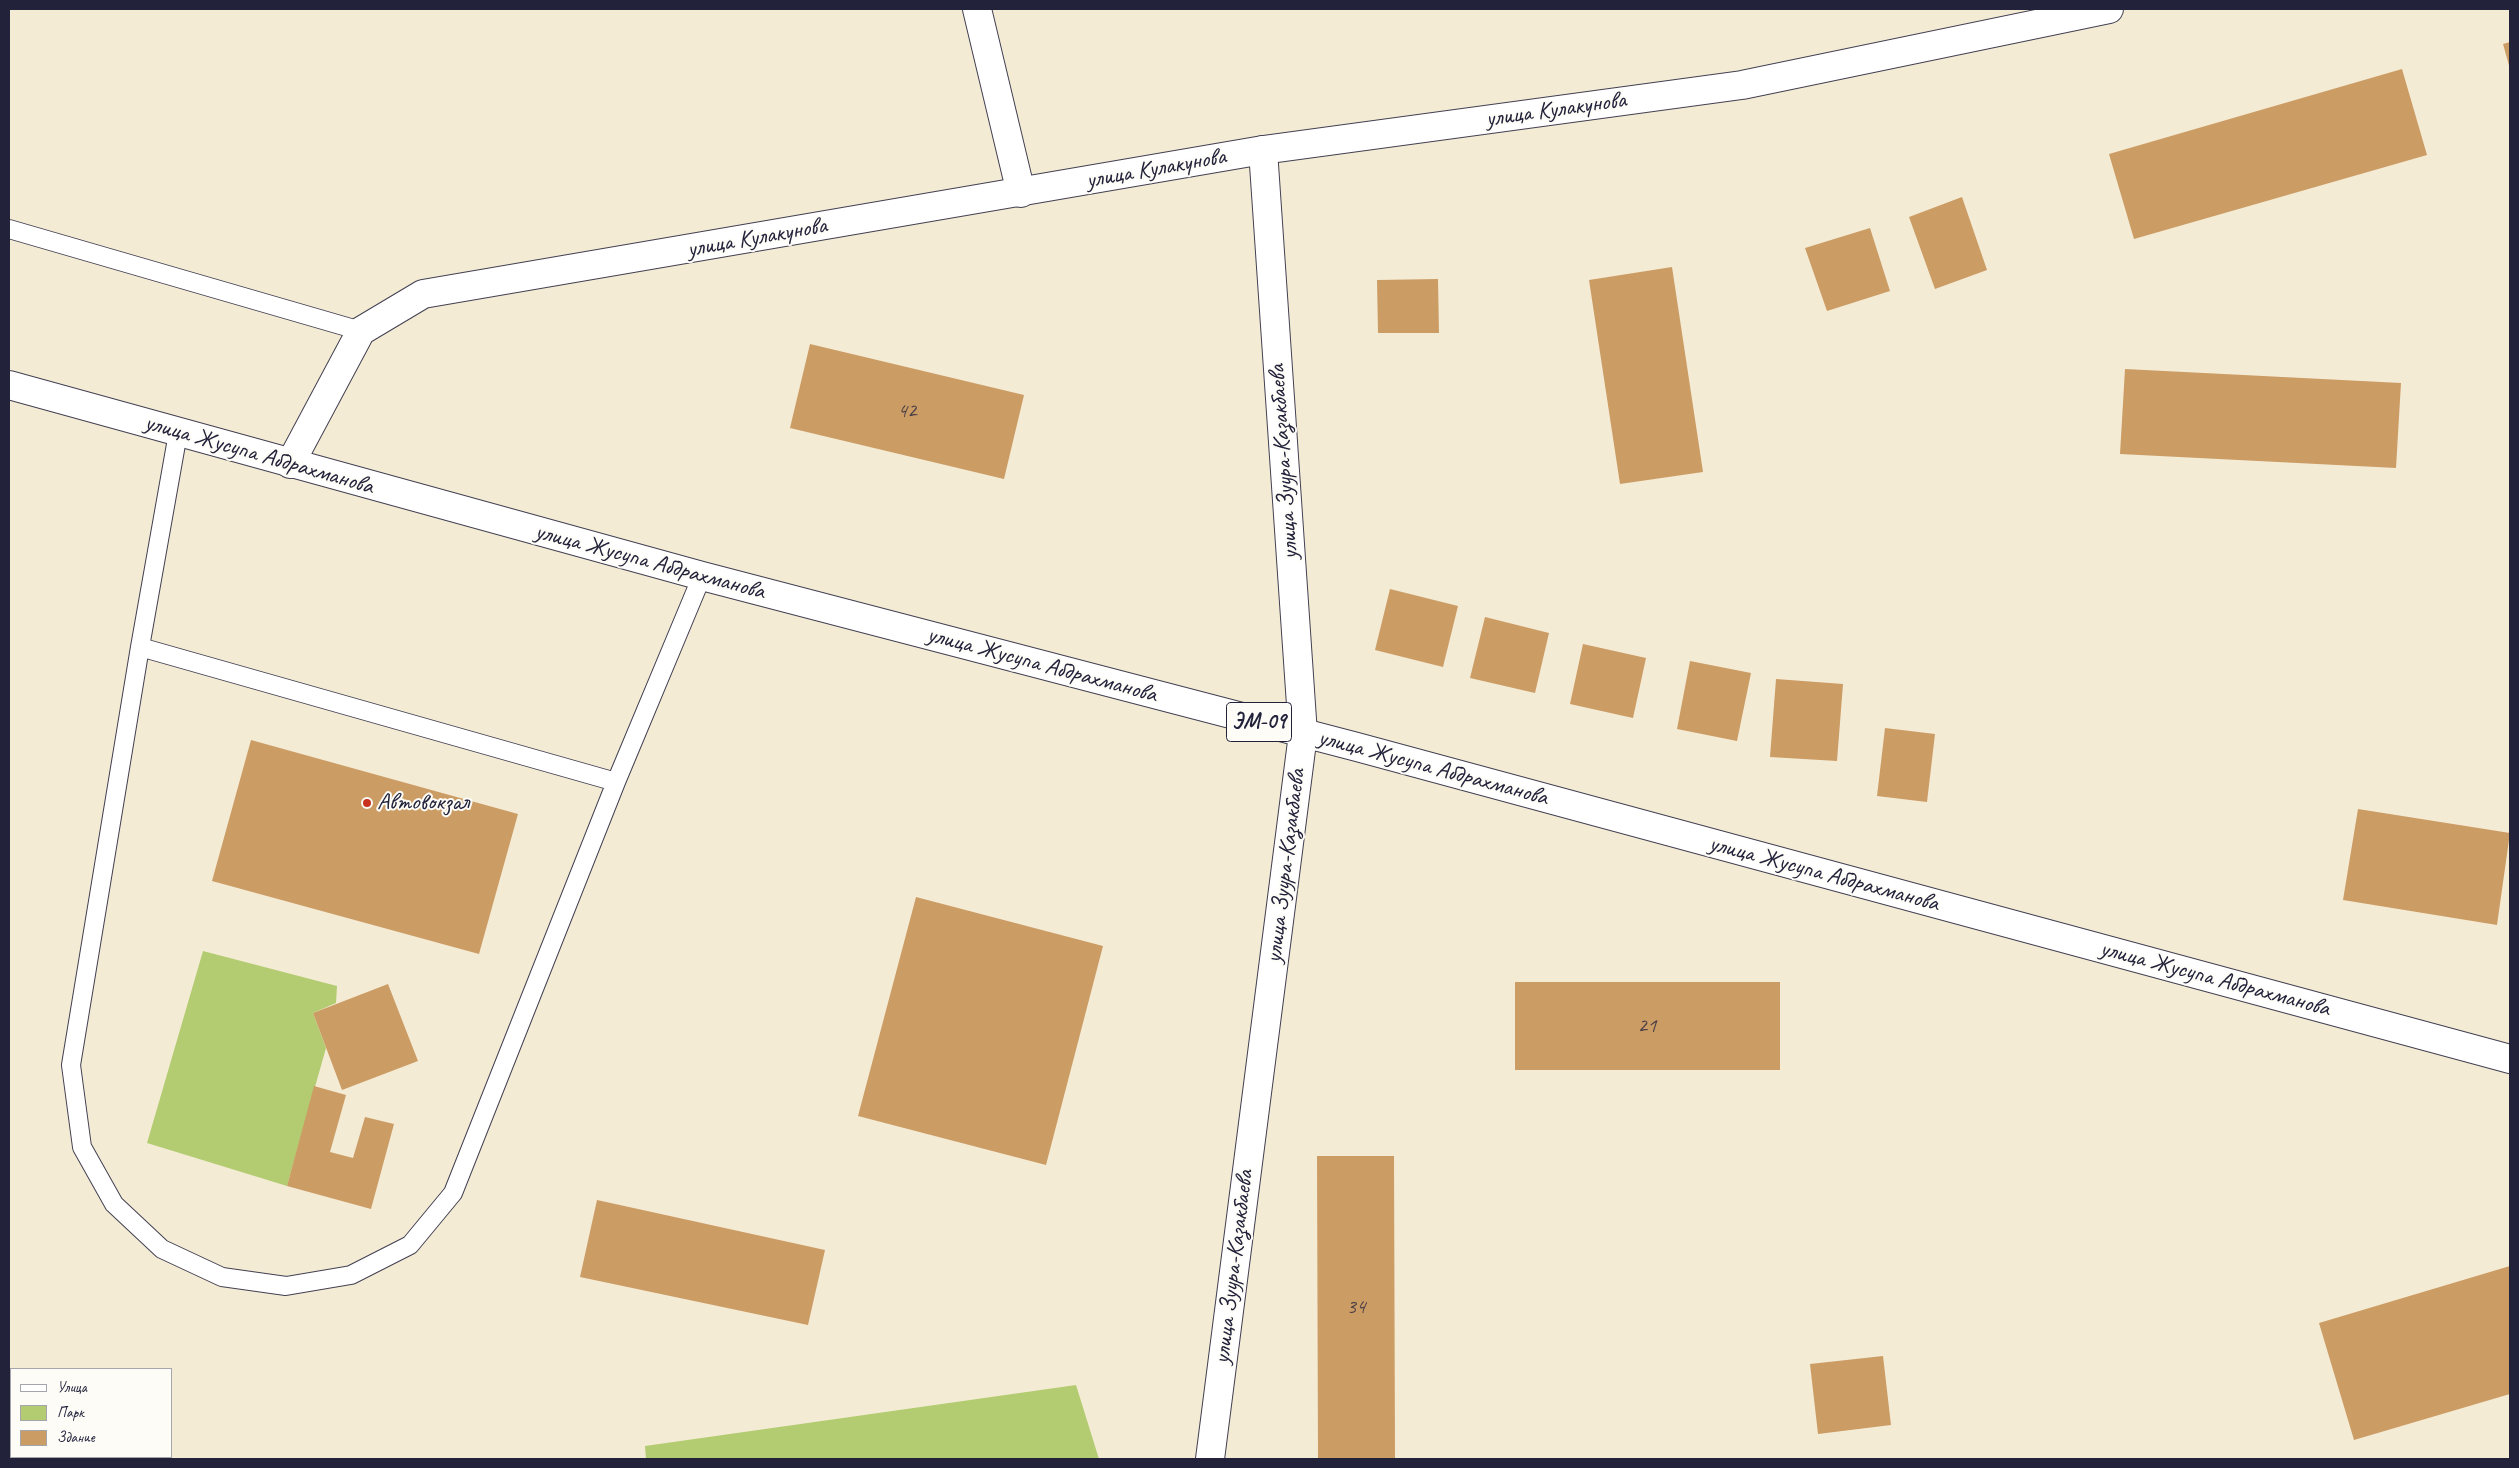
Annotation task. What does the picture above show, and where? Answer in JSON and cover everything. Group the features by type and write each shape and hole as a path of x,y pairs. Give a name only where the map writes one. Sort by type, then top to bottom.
{"main road":[{"path":"977,9 1021,193"},
{"name":"улица Кулакунова","path":"360,331 423,294 1264,150 1742,85 2109,9"},
{"name":"улица Зуура-Казакбаева","path":"1210,1459 1303,734 1264,150"},
{"path":"290,464 360,331"},
{"name":"улица Жусупа Абдрахманова","path":"9,385 702,576 1303,734 2510,1059"}],"lane":[{"path":"9,229 360,331"},
{"path":"178,433 140,647 71,1065 82,1147 114,1204 162,1249 222,1277 286,1286 351,1275 410,1245 453,1193 616,782 702,576"},
{"path":"140,647 616,782"}],"green space":[{"path":"203,951 337,986 336,1003 313,1013 326,1048 287,1186 147,1143"},
{"path":"1076,1385 1099,1459 646,1459 645,1446"}],"building":[{"path":"2510,42 2510,69 2503,44"},
{"path":"2402,69 2427,155 2134,239 2109,154"},
{"path":"1962,197 1987,270 1935,289 1909,217"},
{"path":"1870,228 1890,291 1827,311 1805,248"},
{"path":"1672,267 1703,472 1620,484 1589,280"},
{"path":"1438,279 1439,333 1378,333 1377,280"},
{"path":"810,344 1024,395 1004,479 790,428"},
{"path":"2125,369 2401,383 2396,468 2120,454"},
{"path":"1390,589 1458,606 1443,667 1375,650"},
{"path":"1485,617 1549,633 1535,693 1470,678"},
{"path":"1583,644 1646,658 1633,718 1570,704"},
{"path":"1690,661 1751,673 1737,741 1677,729"},
{"path":"1776,679 1843,684 1837,761 1770,757"},
{"path":"1885,728 1935,734 1927,802 1877,796"},
{"path":"251,740 518,814 479,954 212,881"},
{"path":"2358,809 2510,833 2497,925 2343,900"},
{"path":"916,897 1103,946 1046,1165 858,1116"},
{"path":"1515,982 1780,982 1780,1070 1515,1070"},
{"path":"388,984 418,1061 342,1090 313,1013"},
{"path":"314,1086 346,1095 330,1152 353,1158 365,1117 394,1124 371,1209 287,1186"},
{"path":"1317,1156 1394,1156 1395,1459 1318,1459"},
{"path":"597,1200 825,1250 808,1325 580,1277"},
{"path":"2510,1266 2510,1394 2354,1440 2319,1323"},
{"path":"1883,1356 1891,1425 1818,1434 1810,1364"}],"place":[{"name":"Автовокзал","path":"367,803"}]}
